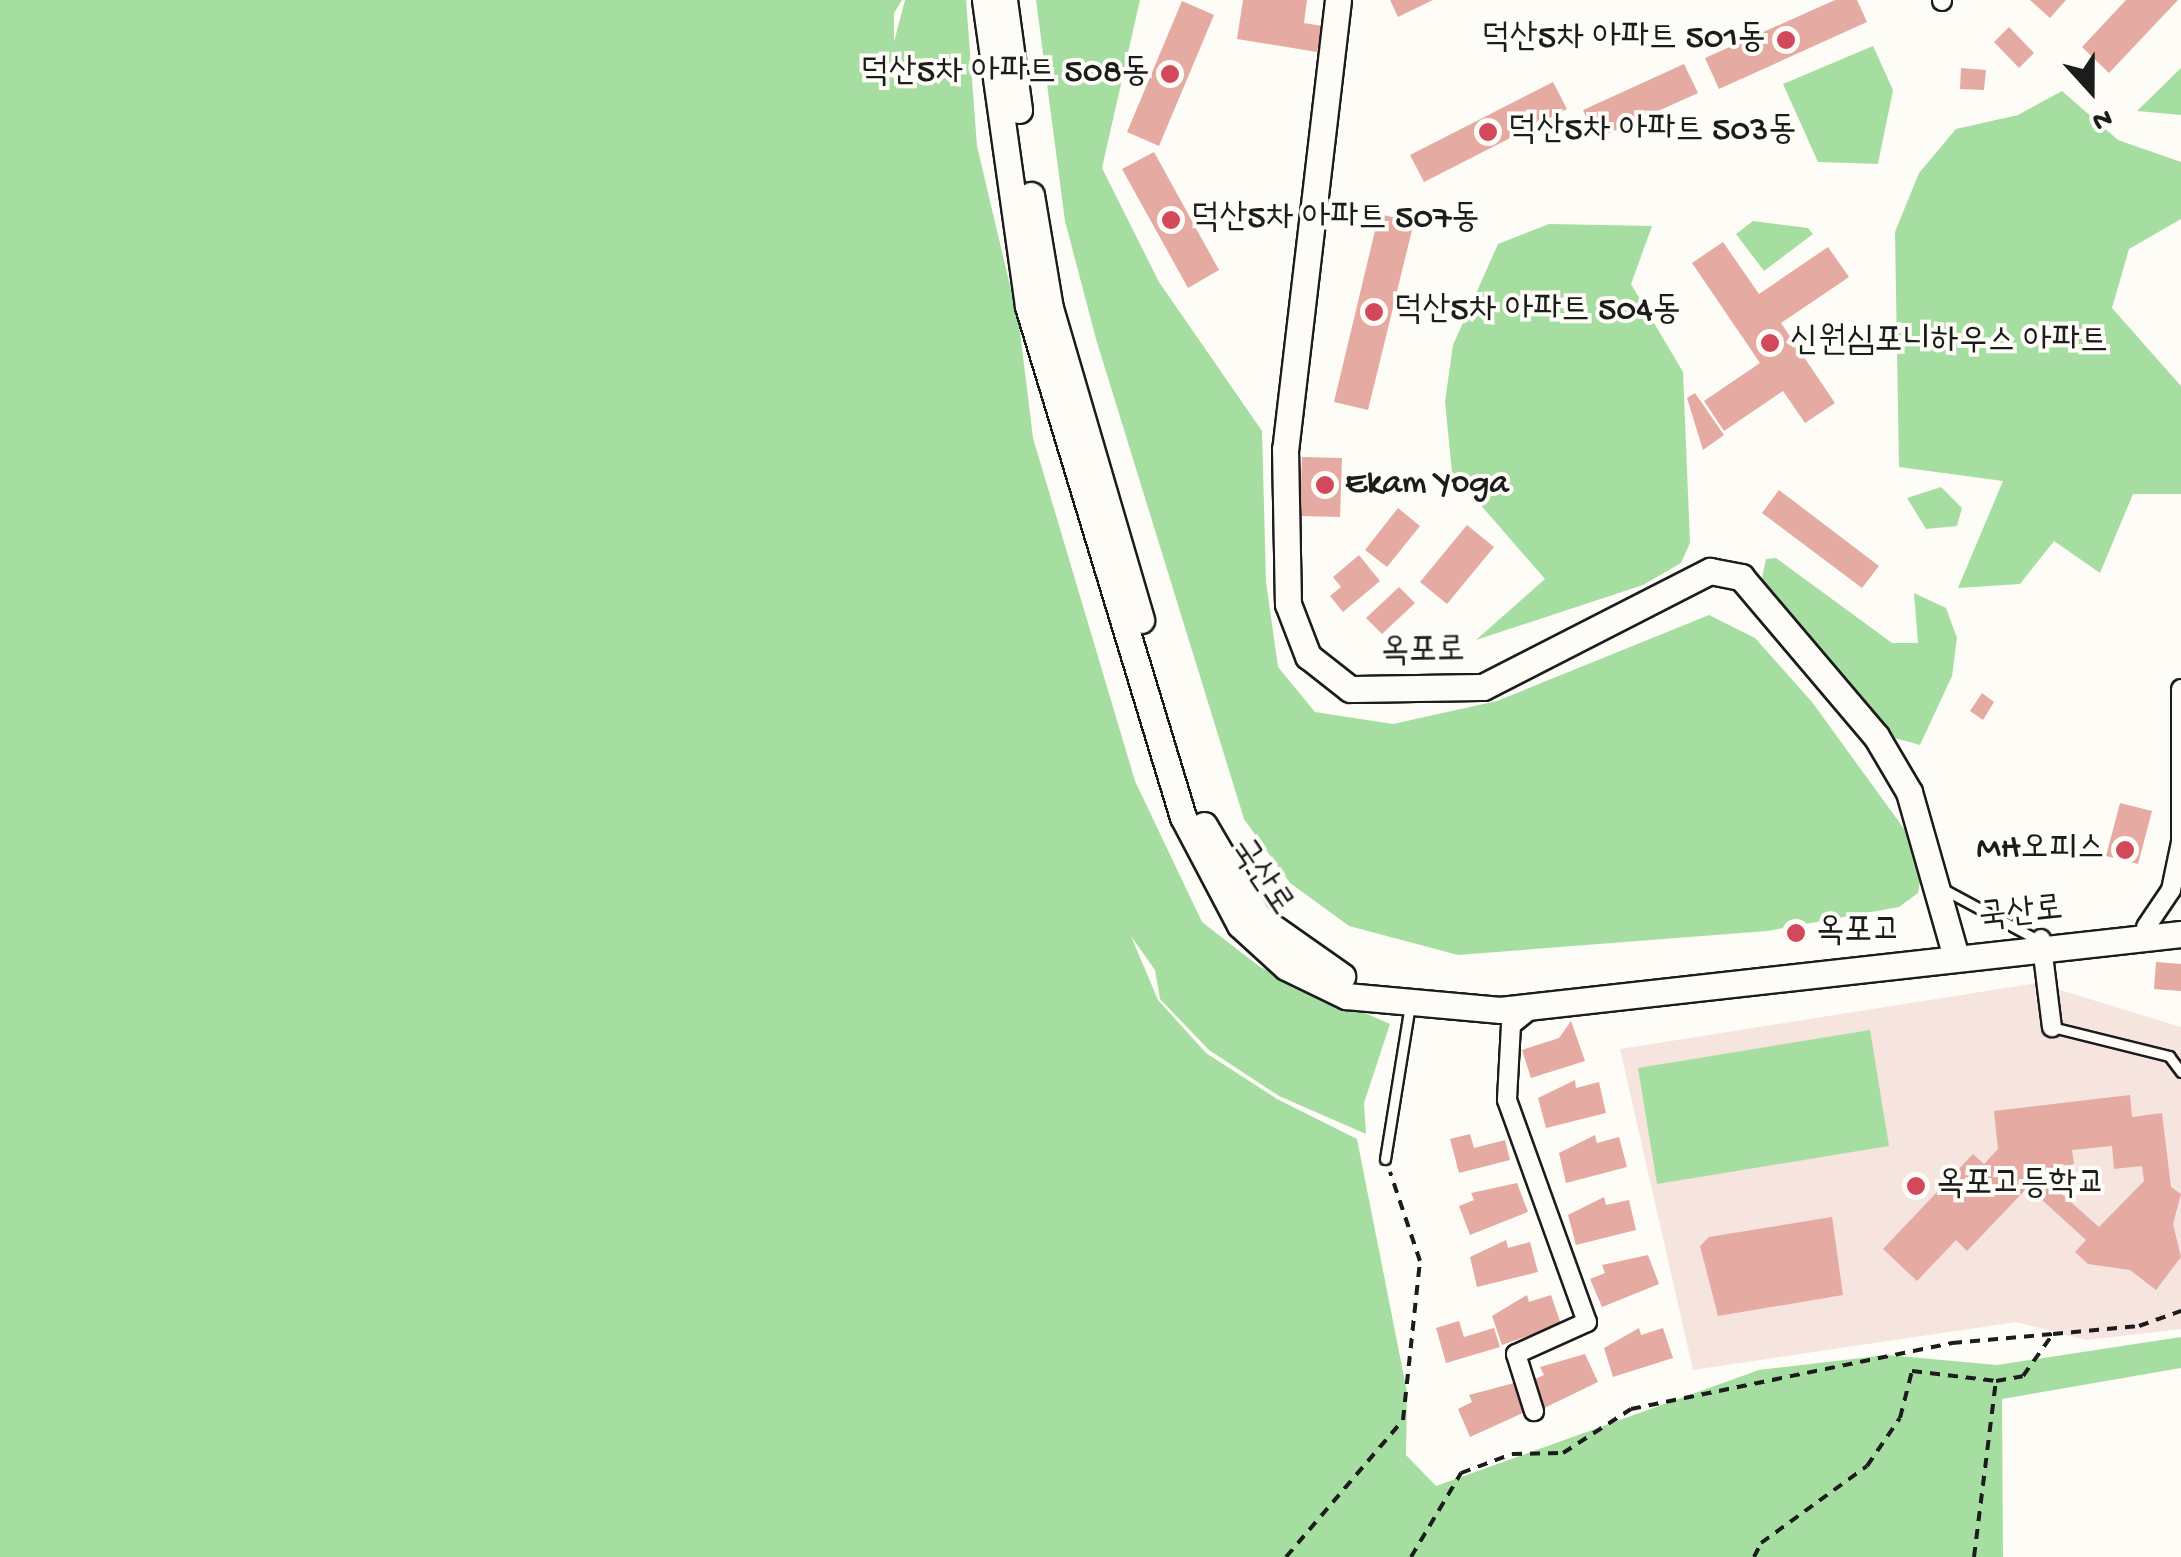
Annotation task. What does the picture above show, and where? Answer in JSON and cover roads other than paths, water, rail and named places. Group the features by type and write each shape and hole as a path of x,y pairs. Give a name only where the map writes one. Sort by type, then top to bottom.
{"street":[{"name":"국산로","path":"985,0 1028,306 1183,817 1240,925 1286,967 1346,996 1487,1010 2181,923"},
{"name":"국산로","path":"1004,0 1050,308 1197,813 1258,916 1349,979 1431,996 1954,952"},
{"name":"옥포로","path":"1338,0 1286,450 1288,604 1308,656 1350,688 1483,687 1710,571 1741,577 1876,736 1909,792 1954,952"},
{"path":"2146,926 2171,890 2181,842 2181,689"},
{"name":"국산로","path":"2039,941 2181,934"},
{"path":"2039,941 2052,1027"},
{"path":"1510,1025 1540,1005"},
{"path":"1487,1010 1510,1025"},
{"path":"1510,1025 1507,1100 1587,1322 1516,1354 1534,1411"}],"lane":[{"path":"1937,883 1966,910 2039,941"},
{"path":"1384,1159 1410,1005"},
{"path":"2052,1027 2168,1056 2181,1072"}],"place":[{"name":"덕산5차 아파트 501동","path":"1786,40"},
{"name":"덕산5차 아파트 508동","path":"1170,74"},
{"name":"덕산5차 아파트 503동","path":"1488,132"},
{"name":"덕산5차 아파트 507동","path":"1171,220"},
{"name":"덕산5차 아파트 504동","path":"1374,312"},
{"name":"신원심포니하우스 아파트","path":"1770,343"},
{"name":"Ekam Yoga","path":"1325,485"},
{"name":"MH오피스","path":"2125,850"},
{"name":"옥포고","path":"1796,933"},
{"name":"옥포고등학교","path":"1916,1186"}]}
